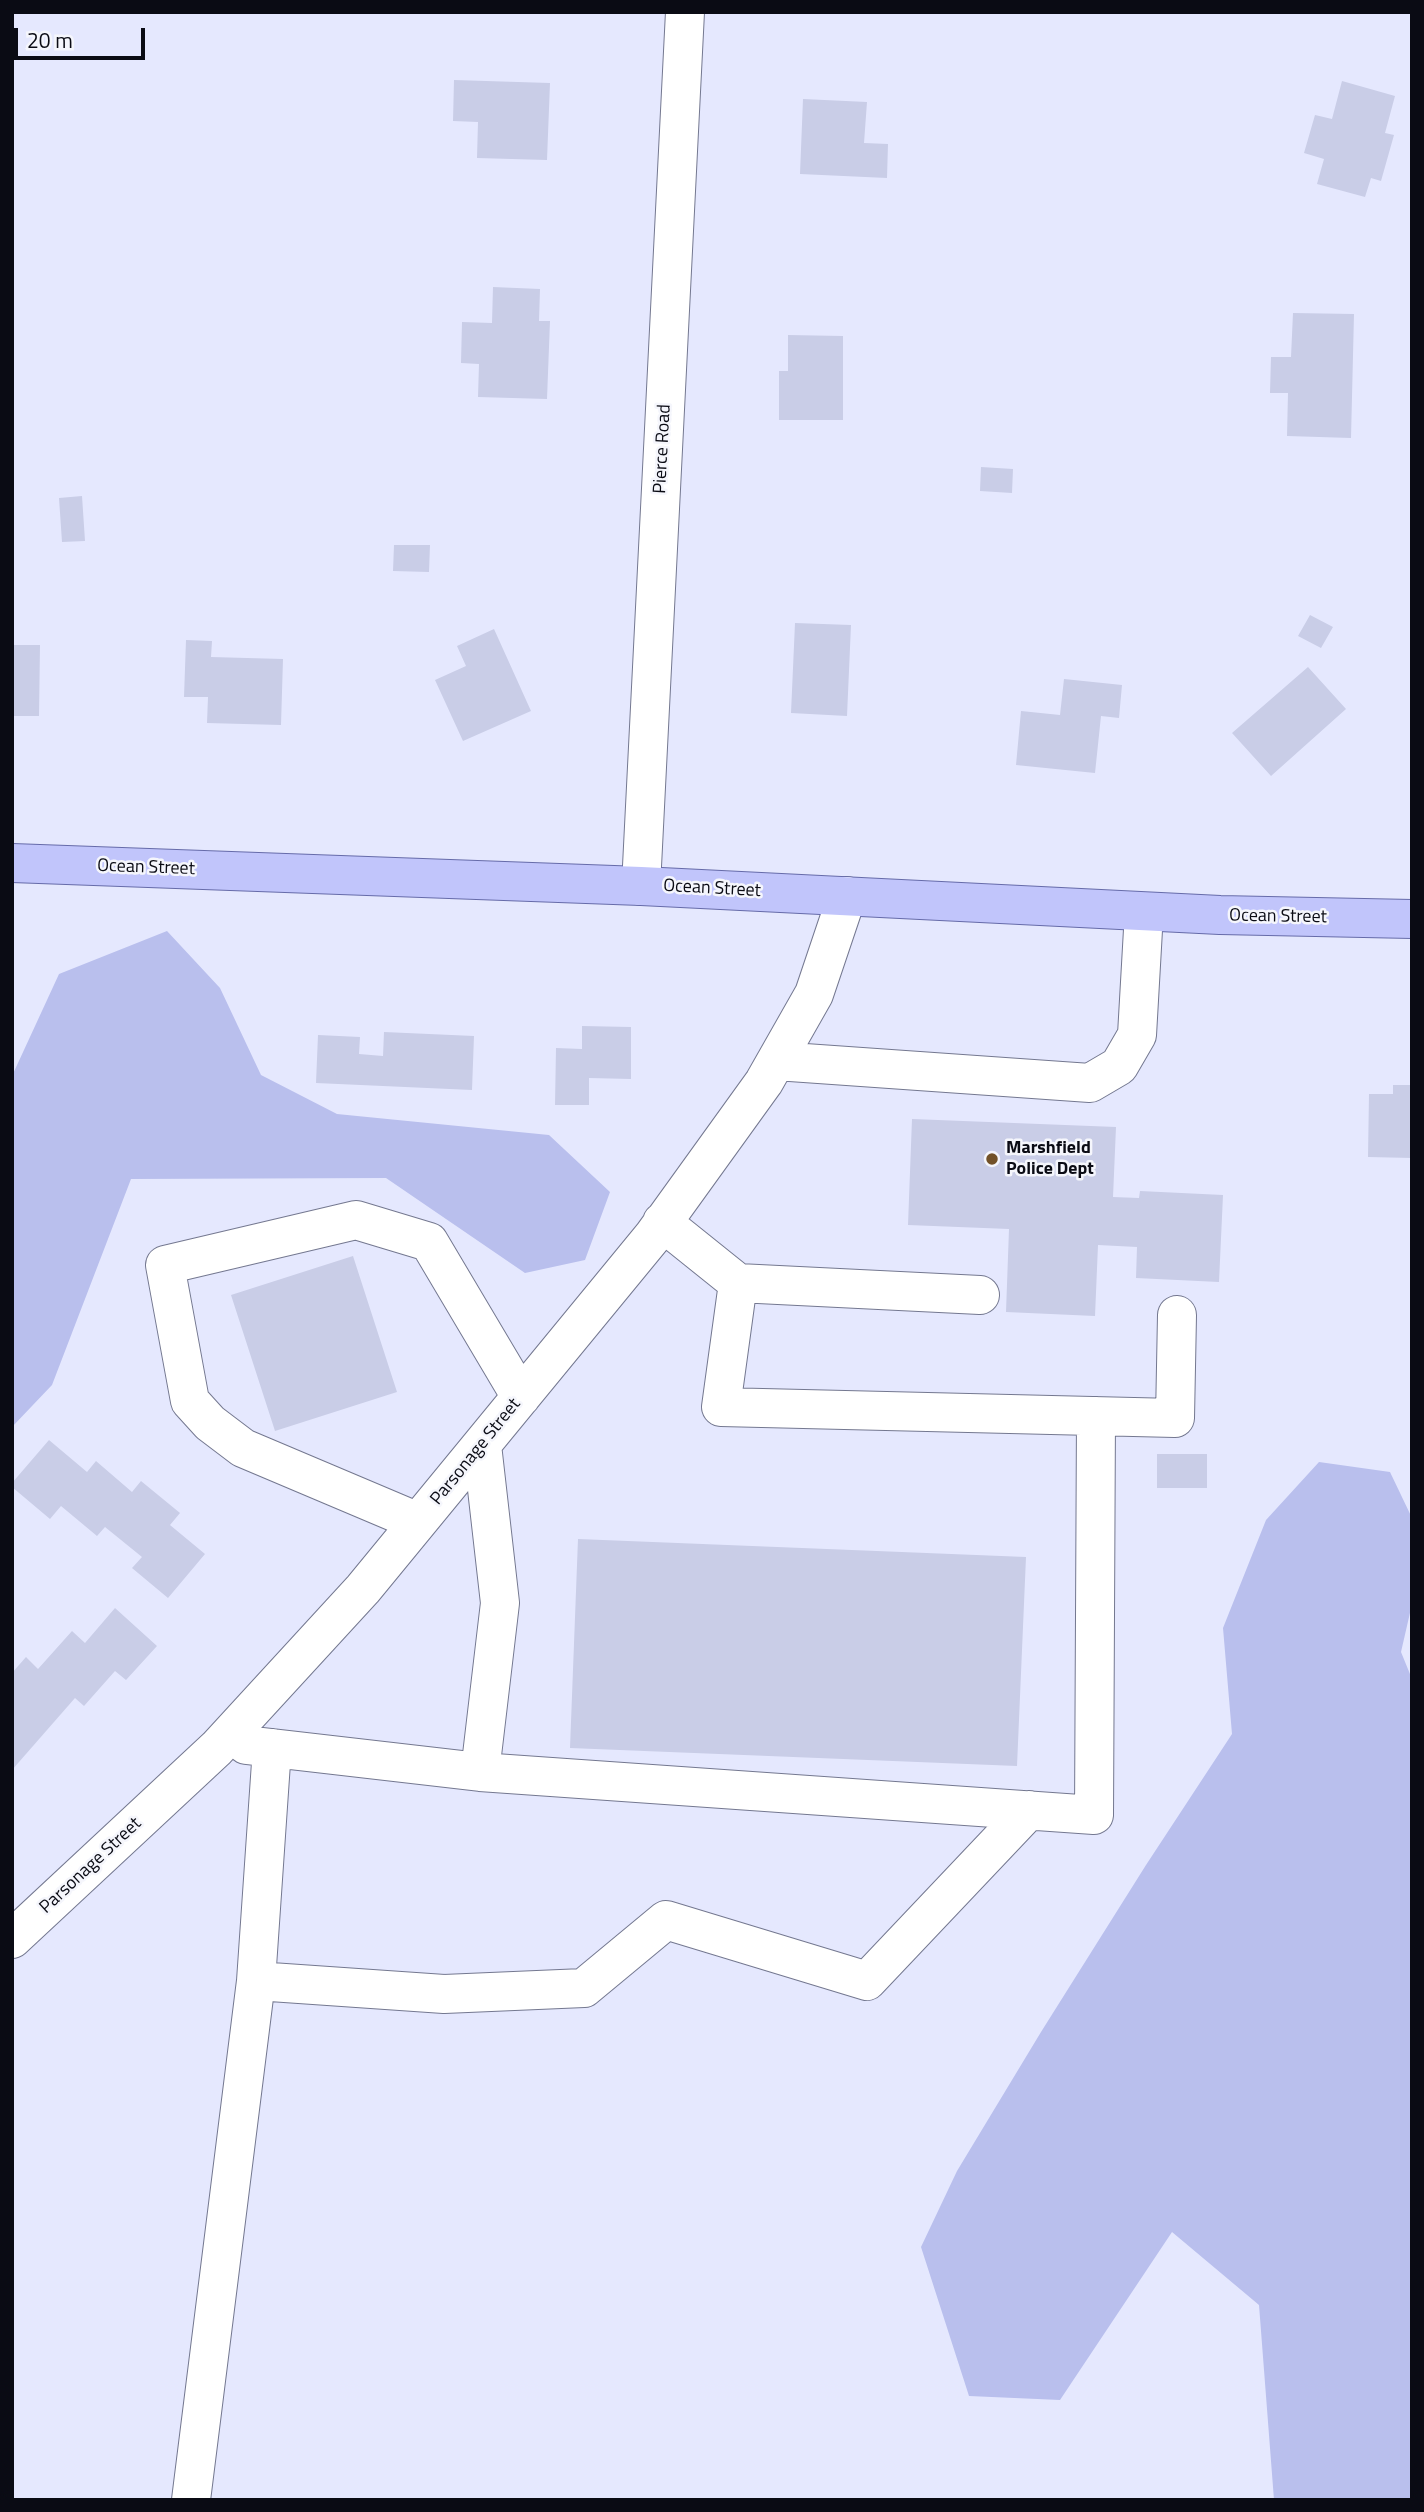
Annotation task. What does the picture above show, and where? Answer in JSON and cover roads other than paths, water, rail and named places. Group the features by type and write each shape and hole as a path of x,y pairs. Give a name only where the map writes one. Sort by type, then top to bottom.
{"main road":[{"name":"Ocean Street","path":"12,863 641,886 1144,912 1412,919"}],"street":[{"name":"Pierce Road","path":"641,886 685,12"},
{"name":"Parsonage Street","path":"12,1939 223,1742 363,1589 662,1222 764,1082 814,994 847,895"},
{"path":"776,1061 1090,1083 1119,1066 1137,1035 1144,912"},
{"path":"418,1522 243,1448 210,1423 190,1401 165,1265 356,1220 429,1242 521,1397"},
{"path":"662,1222 738,1283 980,1296"},
{"path":"738,1283 721,1407 1175,1418 1178,1315"},
{"path":"223,1742 480,1772 1094,1815 1096,1416"},
{"path":"480,1772 499,1603 482,1445"},
{"path":"191,2500 256,1980 272,1748"},
{"path":"256,1980 444,1994 584,1988 666,1920 867,1981 1029,1810"}],"place":[{"name":"Marshfield Police Dept","path":"992,1159"}]}
